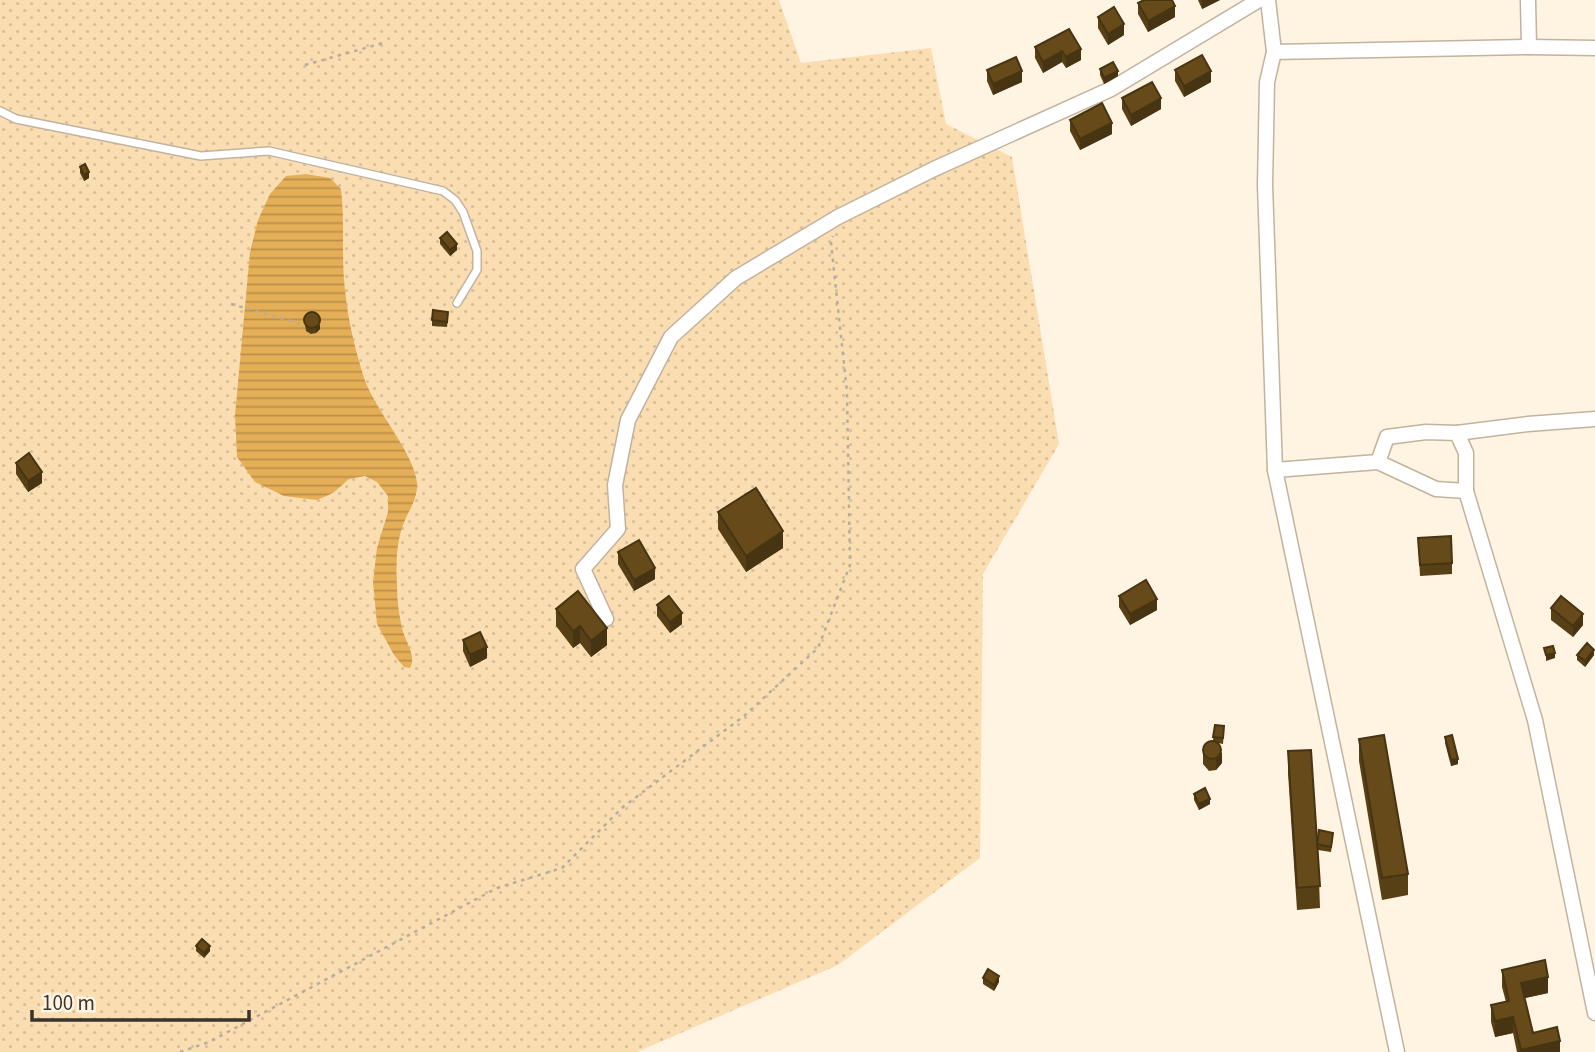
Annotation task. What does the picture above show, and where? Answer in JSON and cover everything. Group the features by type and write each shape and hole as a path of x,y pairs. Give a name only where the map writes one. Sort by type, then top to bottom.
{"street":[{"path":"606,619 583,569 618,529 615,485 628,420 671,337 736,278 838,217 934,169 1111,89 1259,0"},
{"path":"1268,0 1275,52 1267,82 1265,185 1275,470 1397,1052"},
{"path":"1528,0 1529,47"},
{"path":"1275,52 1595,48"},
{"path":"1378,462 1387,437 1595,419"},
{"path":"1457,433 1465,453 1466,491 1535,720 1595,1013"},
{"path":"1275,470 1378,462 1436,489 1466,491"}],"lane":[{"path":"0,111 16,119 150,147 201,156 269,151 443,191 456,200 463,212 477,251 477,271 457,303"}],"path":[{"path":"305,65 383,43"},
{"path":"180,1052 209,1042 497,888 562,868 623,807 744,716 817,648 850,565 847,391 831,243 838,217"},
{"path":"231,304 301,324"}],"shaded area":[{"path":"0,0 779,0 801,63 931,48 946,124 1012,157 1059,444 983,574 980,858 838,965 637,1052 0,1052"},
{"path":"306,174 330,178 341,189 344,277 355,345 369,390 409,458 417,483 414,500 400,535 397,564 398,607 412,658 410,668 404,667 394,655 377,624 373,582 377,548 388,512 388,496 377,482 365,476 349,479 333,493 317,500 284,496 255,482 237,457 235,415 250,252 258,220 270,194 286,176"}],"building":[{"path":"1144,0 1172,0 1175,6 1148,21 1138,3"},
{"path":"1114,7 1124,24 1108,34 1098,17"},
{"path":"1069,29 1081,49 1066,57 1062,51 1043,62 1035,47"},
{"path":"1202,55 1211,71 1184,86 1175,70"},
{"path":"1016,57 1022,71 993,84 987,70"},
{"path":"1113,62 1118,71 1104,78 1100,69"},
{"path":"1152,82 1161,98 1131,115 1122,98"},
{"path":"1102,103 1112,123 1080,139 1070,120"},
{"path":"85,164 89,172 84,175 80,167"},
{"path":"447,232 457,244 450,250 440,238"},
{"path":"433,310 448,312 447,322 432,320"},
{"path":"309,312 315,312 320,320 318,326 309,328 304,323 304,317"},
{"path":"29,453 42,472 28,481 16,463"},
{"path":"756,488 783,531 746,556 718,512"},
{"path":"1451,536 1452,563 1420,565 1418,538"},
{"path":"639,540 655,568 634,580 618,552"},
{"path":"1146,580 1157,599 1130,614 1119,596"},
{"path":"578,591 607,628 591,641 580,626 573,631 556,609"},
{"path":"669,596 682,613 670,622 657,605"},
{"path":"1561,596 1583,614 1573,626 1551,608"},
{"path":"480,632 487,647 470,655 463,640"},
{"path":"1587,643 1594,650 1585,661 1577,655"},
{"path":"1553,646 1555,653 1546,655 1544,648"},
{"path":"1215,725 1224,726 1223,738 1213,737"},
{"path":"1384,735 1408,874 1382,878 1359,739"},
{"path":"1452,735 1458,759 1451,760 1445,737"},
{"path":"1208,741 1216,741 1221,750 1219,757 1208,759 1203,754 1203,746"},
{"path":"1311,750 1320,886 1297,888 1288,751"},
{"path":"1205,788 1210,799 1199,804 1194,794"},
{"path":"1319,830 1333,833 1331,847 1317,844"},
{"path":"202,939 210,946 204,953 196,946"},
{"path":"1545,960 1548,977 1521,983 1533,1033 1557,1027 1560,1041 1521,1050 1513,1017 1495,1021 1491,1005 1509,1001 1502,970"},
{"path":"988,969 999,976 994,985 983,978"}]}
